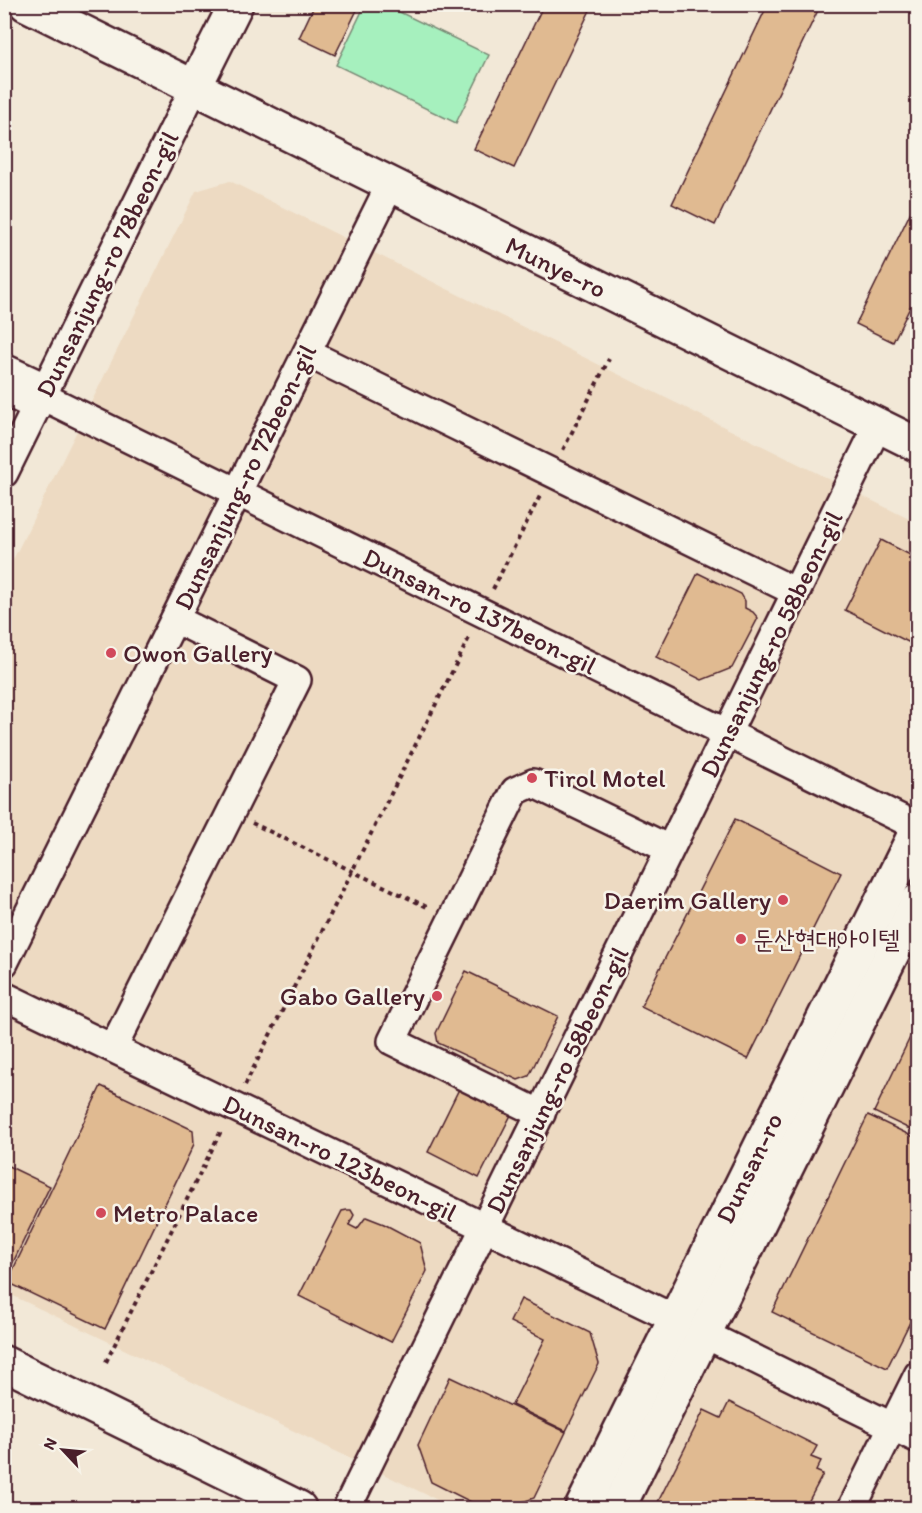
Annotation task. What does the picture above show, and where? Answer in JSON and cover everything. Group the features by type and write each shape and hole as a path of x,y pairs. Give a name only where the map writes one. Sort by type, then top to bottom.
{"main road":[{"name":"Munye-ro","path":"26,4 918,445"},
{"path":"194,88 236,4"},
{"name":"Dunsan-ro","path":"582,1509 918,827"},
{"name":"Dunsan-ro","path":"618,1509 918,901"},
{"path":"4,1363 298,1509"}],"street":[{"name":"Dunsanjung-ro 78beon-gil","path":"4,473 194,88"},
{"name":"Dunsanjung-ro 72beon-gil","path":"4,963 390,185"},
{"path":"307,353 796,592"},
{"path":"4,368 42,397"},
{"path":"4,391 42,397"},
{"name":"Dunsan-ro 137beon-gil","path":"42,397 918,827"},
{"name":"Dunsanjung-ro 58beon-gil","path":"347,1509 878,425"},
{"path":"113,1048 297,680 175,620"},
{"path":"541,1114 392,1041 515,791 533,783 669,849"},
{"name":"Dunsan-ro 123beon-gil","path":"4,996 675,1319"},
{"path":"704,1334 918,1439"},
{"path":"852,1509 918,1376"}],"path":[{"path":"562,452 609,359"},
{"path":"106,1362 542,492"},
{"path":"231,813 452,919"}],"shaded area":[{"path":"230,181 917,523 917,1508 454,1508 5,1292 4,578 196,191"}],"green space":[{"path":"365,5 385,5 489,55 456,123 336,65"}],"building":[{"path":"315,4 360,4 335,55 299,38"},
{"path":"544,4 593,4 514,168 474,149"},
{"path":"768,4 821,4 715,225 672,204"},
{"path":"918,197 918,291 893,342 856,324"},
{"path":"881,540 918,559 918,647 845,610"},
{"path":"698,573 741,594 745,601 745,608 758,618 732,668 702,680 656,657"},
{"name":"둔산현대아이텔","path":"735,819 841,873 748,1059 641,1006"},
{"path":"466,971 558,1016 529,1076 518,1080 438,1043 436,1033"},
{"path":"918,1021 918,1133 874,1112"},
{"path":"461,1085 513,1111 479,1178 428,1152"},
{"name":"Metro Palace","path":"101,1086 193,1130 194,1144 105,1329 7,1282"},
{"path":"868,1115 918,1139 918,1306 887,1368 772,1312"},
{"path":"4,1164 50,1186 4,1281"},
{"path":"351,1210 354,1215 349,1225 357,1229 366,1217 420,1243 427,1271 391,1342 299,1296 342,1211"},
{"path":"521,1299 590,1333 599,1364 566,1431 512,1405 545,1339 510,1322"},
{"path":"450,1377 566,1432 534,1498 505,1508 483,1508 431,1482 418,1445"},
{"path":"729,1402 817,1446 811,1457 821,1461 816,1471 823,1474 805,1508 655,1508 704,1410 721,1418"}],"place":[{"name":"Owon Gallery","path":"111,653"},
{"name":"Tirol Motel","path":"532,778"},
{"name":"Daerim Gallery","path":"783,900"},
{"name":"둔산현대아이텔","path":"741,939"},
{"name":"Gabo Gallery","path":"437,996"},
{"name":"Metro Palace","path":"101,1213"}]}
